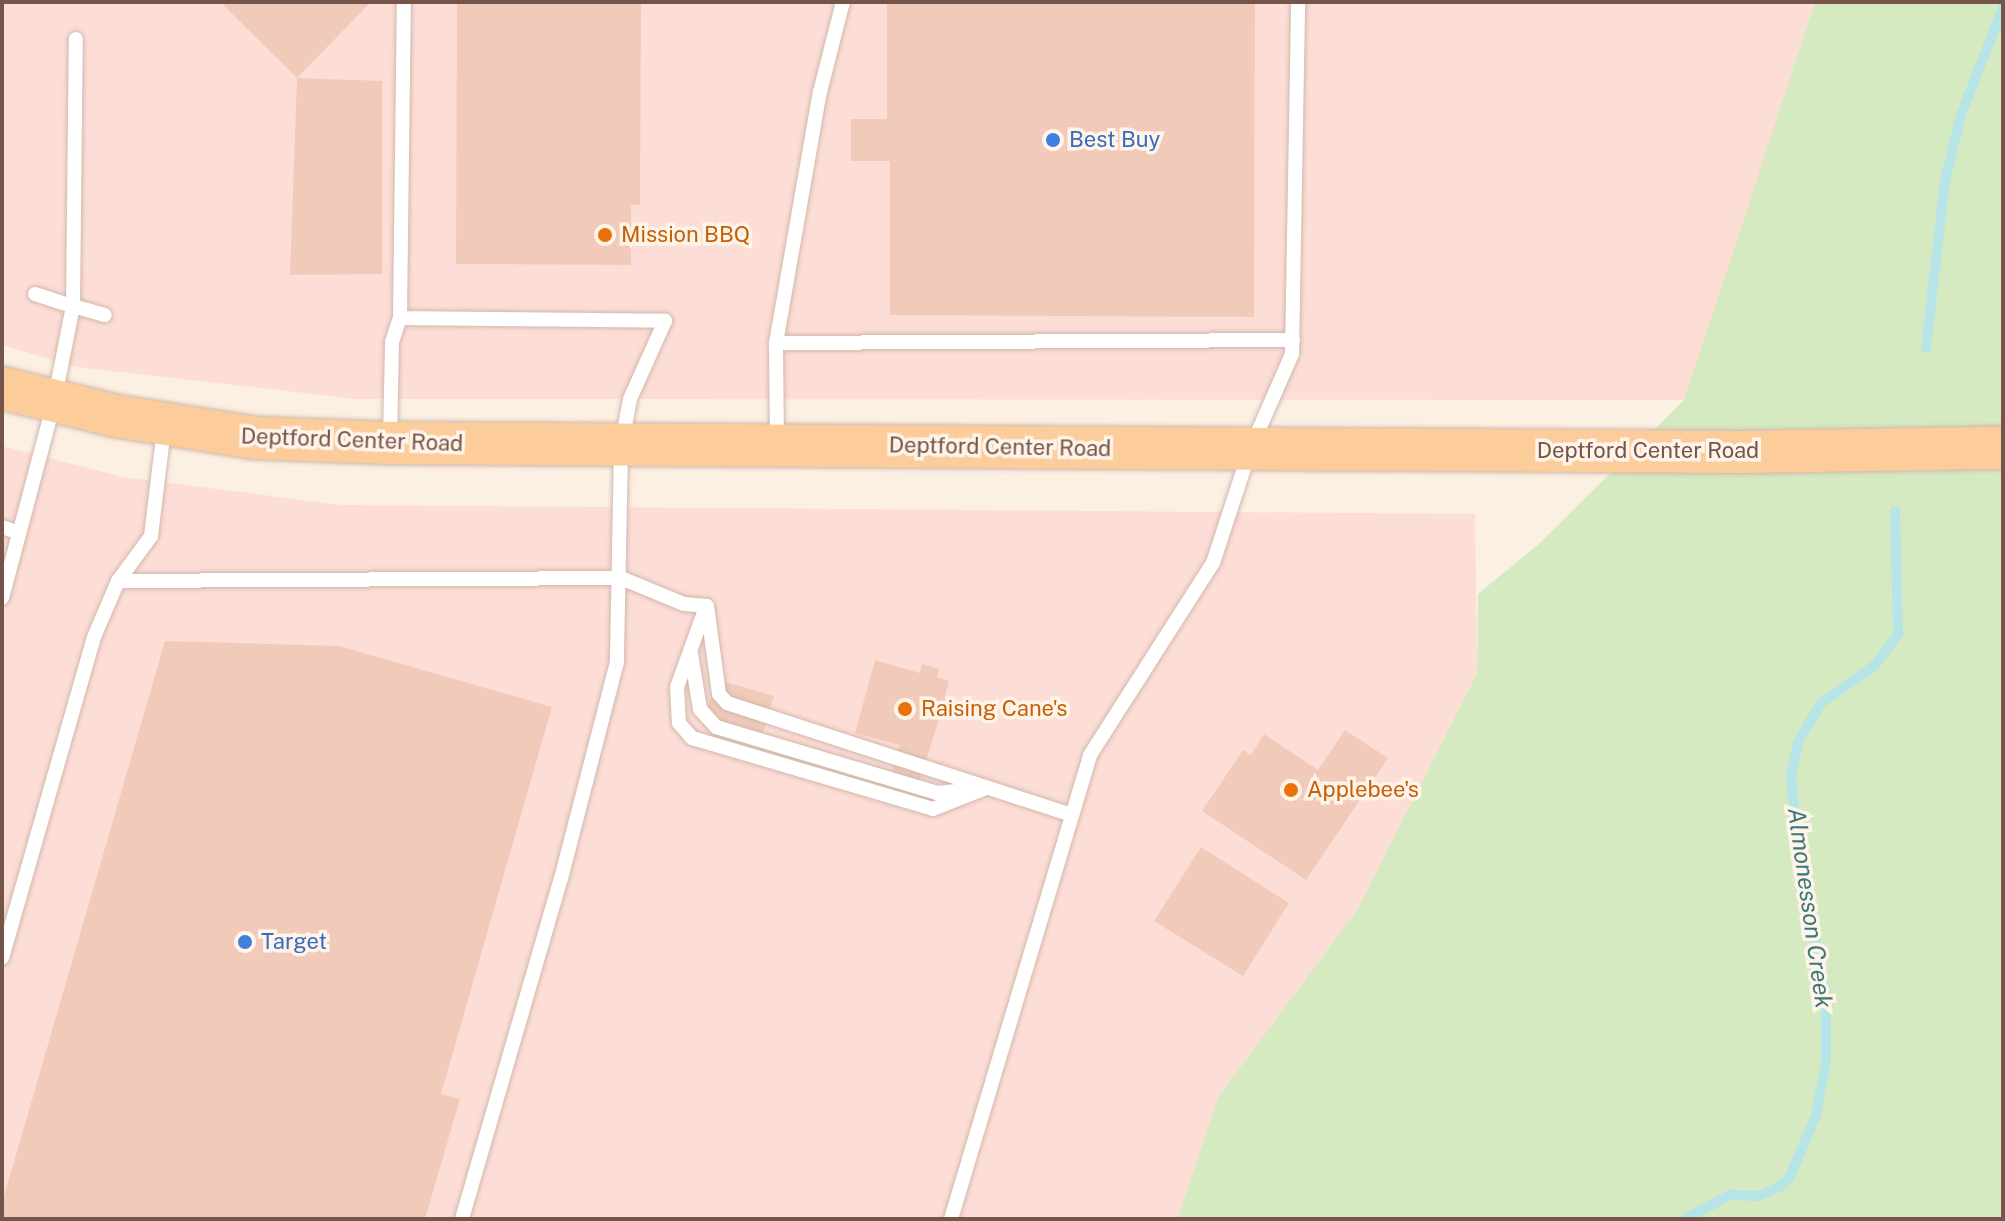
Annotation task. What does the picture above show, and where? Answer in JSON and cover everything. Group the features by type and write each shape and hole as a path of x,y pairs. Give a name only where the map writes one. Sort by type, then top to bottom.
{"main road":[{"name":"Deptford Center Road","path":"2,388 164,424 255,438 390,443 1250,450 2003,448"}],"lane":[{"path":"390,443 392,342 400,318 404,2"},
{"path":"777,445 776,343 820,92 843,2"},
{"path":"951,1219 1090,755 1213,563 1250,450 1292,354 1298,2"},
{"path":"2,598 54,402 73,306 76,39"},
{"path":"35,294 105,315"},
{"path":"400,318 665,321 630,399 621,447 621,578 617,662 564,869 462,1219"},
{"path":"776,343 1293,340"},
{"path":"2,958 94,637 118,581 151,536 164,424"},
{"path":"2,527 19,533"},
{"path":"118,581 621,578 684,604 707,606"},
{"path":"707,606 719,694 727,703 943,769 986,788 1072,815"},
{"path":"707,606 677,687 679,723 692,738 933,809 986,788"},
{"path":"690,650 700,709 716,727 937,793 986,788"}],"shaded area":[{"path":"2,2 1815,2 1684,400 356,399 76,367 2,345"},
{"path":"2,446 123,477 341,505 1475,514 1477,673 1357,910 1218,1097 1177,1219 2,1219"}],"green space":[{"path":"1815,2 2003,2 2003,1219 1177,1219 1218,1097 1357,910 1477,673 1478,594 1540,543 1684,400"}],"building":[{"path":"220,2 371,2 297,78"},
{"name":"Best Buy","path":"887,2 1255,2 1254,317 890,315 890,161 851,161 851,119 887,119"},
{"path":"457,4 641,4 640,205 631,205 631,265 456,264"},
{"path":"297,78 382,81 382,274 290,275"},
{"path":"165,641 339,646 552,707 441,1094 460,1099 425,1219 2,1219 2,1203"},
{"name":"Raising Cane's","path":"875,660 920,673 922,664 939,669 937,677 949,681 944,700 951,702 947,718 940,716 919,783 891,775 900,745 855,733"},
{"path":"716,679 774,696 760,743 703,726"},
{"name":"Applebee's","path":"1345,730 1388,758 1306,880 1202,811 1243,750 1251,755 1264,734 1318,770"},
{"path":"1201,847 1289,903 1243,976 1154,921"}],"waterway":[{"name":"Almonesson Creek","path":"1926,348 1945,181 1961,115 2003,7"},
{"name":"Almonesson Creek","path":"1685,1219 1730,1195 1758,1196 1779,1187 1790,1177 1816,1115 1826,1062 1826,992 1800,865 1791,776 1798,742 1821,703 1875,665 1898,634 1895,511"}],"place":[{"name":"Best Buy","path":"1053,140"},
{"name":"Mission BBQ","path":"605,235"},
{"name":"Raising Cane's","path":"905,709"},
{"name":"Applebee's","path":"1291,790"},
{"name":"Target","path":"245,942"}]}
